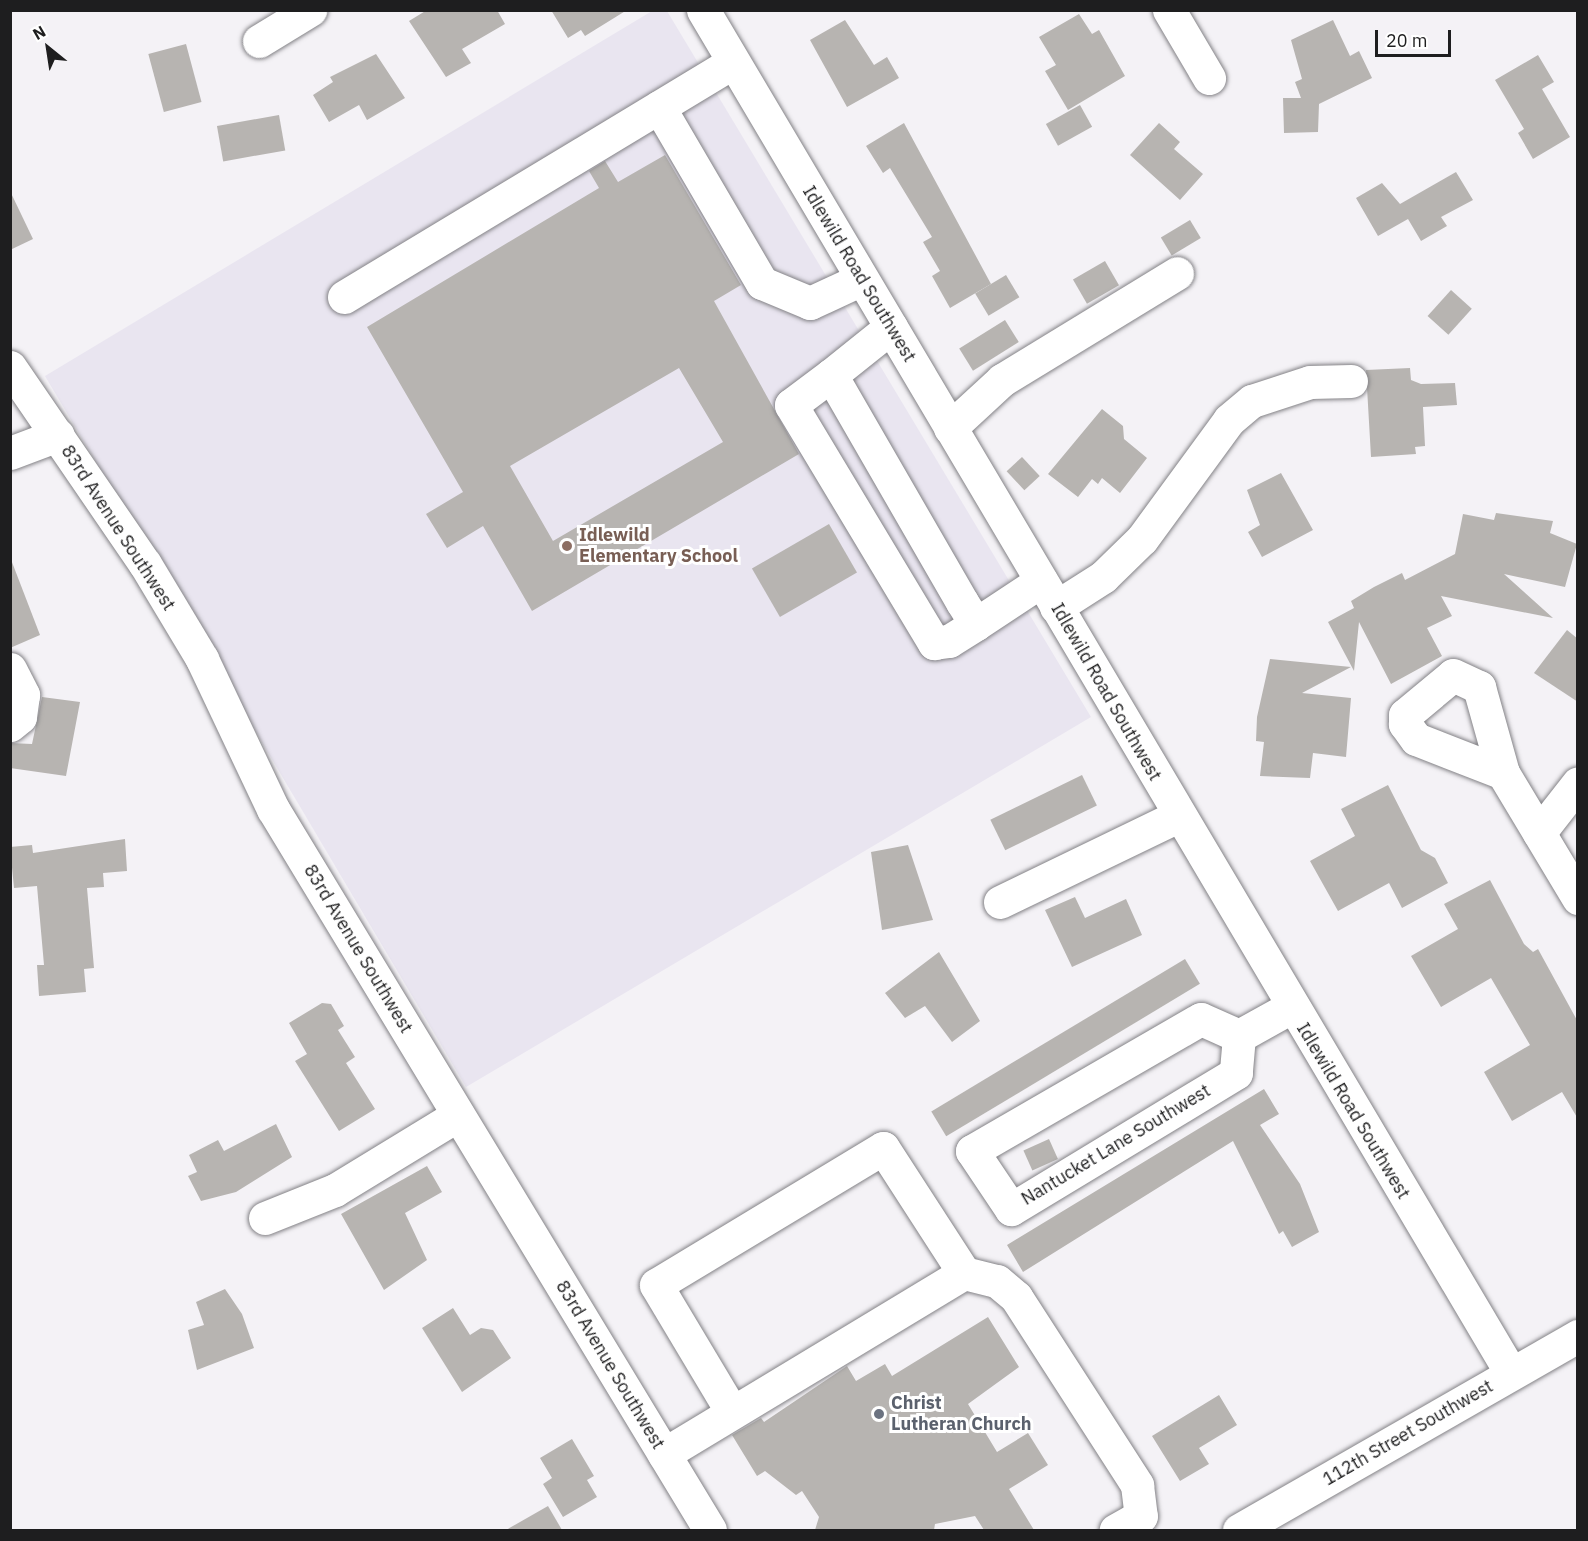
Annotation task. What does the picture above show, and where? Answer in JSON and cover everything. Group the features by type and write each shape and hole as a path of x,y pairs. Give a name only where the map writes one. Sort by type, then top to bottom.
{"street":[{"path":"260,40 310,10"},
{"name":"Idlewild Road Southwest","path":"703,10 1291,1007 1511,1373"},
{"path":"1169,10 1209,78"},
{"path":"344,297 734,62"},
{"path":"659,107 762,284 810,303 862,279"},
{"path":"950,428 1002,380 1177,273"},
{"path":"891,327 791,405 934,643 949,641 976,624 1048,594 1103,577 1142,539 1229,420 1252,401 1299,384 1351,381"},
{"name":"83rd Avenue Southwest","path":"10,367 58,435 202,659 273,809 710,1530"},
{"path":"831,375 976,624"},
{"path":"10,453 58,435"},
{"path":"10,669 23,695 20,717 10,725"},
{"path":"1503,773 1578,898"},
{"path":"1539,833 1578,783"},
{"path":"1000,902 1178,816"},
{"path":"1239,1036 1291,1007"},
{"name":"Nantucket Lane Southwest","path":"1201,1018 1239,1036 1236,1073 1011,1209 972,1151 1201,1018"},
{"path":"265,1218 335,1190 458,1115"},
{"path":"732,1412 656,1285 883,1148 964,1273 997,1281 1016,1297 1137,1485 1141,1516 1116,1530"},
{"path":"664,1454 964,1273"},
{"name":"112th Street Southwest","path":"1239,1530 1578,1335"}],"shaded area":[{"name":"Idlewild Elementary School","path":"652,11 667,11 1091,717 466,1087 45,376"}],"building":[{"path":"427,10 497,10 505,24 462,49 471,63 446,77 409,21"},
{"path":"551,10 627,10 585,36 581,30 568,38"},
{"path":"1079,14 1092,34 1099,30 1125,76 1068,110 1045,71 1056,65 1039,37"},
{"path":"845,20 874,65 887,57 899,78 847,107 810,40"},
{"path":"1333,20 1350,56 1359,51 1372,78 1319,104 1318,132 1284,133 1283,98 1301,98 1295,82 1302,79 1291,40"},
{"path":"186,44 202,102 164,112 148,54"},
{"path":"376,54 405,98 367,120 359,105 329,122 313,95 333,82 330,77"},
{"path":"1538,55 1554,82 1542,89 1570,137 1533,159 1518,133 1524,129 1495,80"},
{"path":"1080,105 1092,127 1058,146 1046,124"},
{"path":"279,115 285,150 223,161 217,126"},
{"path":"904,123 991,284 950,308 932,276 940,271 923,242 932,237 890,168 883,173 866,146"},
{"path":"1159,123 1180,142 1174,149 1203,174 1180,200 1130,155"},
{"path":"665,155 741,285 714,301 799,454 532,611 483,526 447,548 426,514 463,492 367,327 599,188 589,171 605,161 618,182","holes":["679,368 723,442 553,541 510,466"]},
{"path":"1456,172 1473,200 1441,217 1447,226 1421,241 1408,219 1378,236 1356,198 1382,183 1400,204"},
{"path":"10,191 33,239 10,250"},
{"path":"1190,220 1201,238 1172,256 1161,238"},
{"path":"1105,261 1119,285 1087,304 1073,280"},
{"path":"1006,275 1019,297 989,316 975,294"},
{"path":"1451,290 1472,309 1448,335 1428,316"},
{"path":"1005,320 1019,342 973,371 959,349"},
{"path":"1410,368 1411,380 1421,384 1455,383 1457,405 1423,407 1425,446 1415,447 1416,454 1371,457 1366,370"},
{"path":"1102,409 1123,426 1124,439 1147,458 1120,493 1102,478 1098,484 1092,479 1078,497 1048,474"},
{"path":"1022,457 1040,476 1024,490 1007,471"},
{"path":"1281,473 1313,530 1262,557 1248,532 1260,525 1247,490"},
{"path":"1496,513 1553,521 1550,533 1577,544 1565,587 1504,574 1553,618 1441,596 1452,616 1427,628 1442,656 1391,684 1359,622 1354,671 1328,622 1354,608 1351,601 1374,587 1402,573 1405,580 1455,554 1463,514 1494,520"},
{"path":"829,524 857,572 780,617 752,568"},
{"path":"10,557 40,635 10,648"},
{"path":"1567,630 1578,639 1578,702 1534,673"},
{"path":"1270,659 1351,667 1302,693 1351,698 1346,757 1313,753 1310,778 1260,776 1264,742 1256,741 1257,717"},
{"path":"42,697 80,702 66,776 10,768 10,743 32,744"},
{"path":"1082,775 1097,806 1005,850 990,820"},
{"path":"1388,785 1421,850 1435,858 1448,883 1402,908 1389,883 1338,911 1310,861 1355,836 1341,809"},
{"path":"125,839 127,871 103,873 104,887 87,888 94,968 84,969 86,992 39,996 37,965 44,965 37,886 14,888 10,847 32,845 33,853"},
{"path":"908,845 933,920 882,930 871,852"},
{"path":"1490,880 1524,944 1533,952 1538,949 1578,1022 1578,1119 1562,1092 1512,1121 1484,1072 1530,1045 1491,978 1441,1007 1411,956 1458,929 1444,904"},
{"path":"1075,897 1085,918 1126,899 1142,935 1072,967 1045,910"},
{"path":"939,952 980,1021 952,1042 925,1006 905,1018 885,993"},
{"path":"1185,959 1200,984 946,1136 931,1111"},
{"path":"322,1003 331,1004 344,1026 338,1030 355,1057 346,1063 375,1109 339,1131 295,1061 307,1054 289,1023"},
{"path":"1264,1089 1279,1114 1260,1125 1300,1184 1319,1232 1292,1247 1283,1231 1279,1234 1233,1141 1023,1272 1007,1245"},
{"path":"276,1124 292,1157 236,1192 201,1201 188,1176 197,1172 189,1155 218,1140 224,1151"},
{"path":"1049,1139 1058,1159 1032,1170 1023,1150"},
{"path":"427,1166 442,1192 405,1213 427,1260 384,1290 341,1214"},
{"path":"225,1289 242,1314 254,1348 197,1370 188,1330 204,1325 196,1302"},
{"path":"453,1308 470,1335 481,1328 493,1330 511,1358 462,1392 422,1328"},
{"path":"988,1317 1019,1367 968,1404 997,1452 1028,1433 1048,1465 1009,1489 1034,1530 984,1530 975,1516 935,1524 934,1530 815,1530 819,1517 802,1491 796,1495 765,1471 757,1476 732,1435 761,1418 764,1422 847,1366 856,1381 885,1364 892,1376"},
{"path":"1219,1395 1237,1425 1199,1448 1209,1464 1180,1481 1152,1436"},
{"path":"572,1439 594,1476 587,1480 597,1497 563,1517 543,1484 552,1478 540,1458"},
{"path":"548,1506 562,1530 506,1530"}],"place":[{"name":"Idlewild Elementary School","path":"567,546"},
{"name":"Christ Lutheran Church","path":"879,1414"}]}
